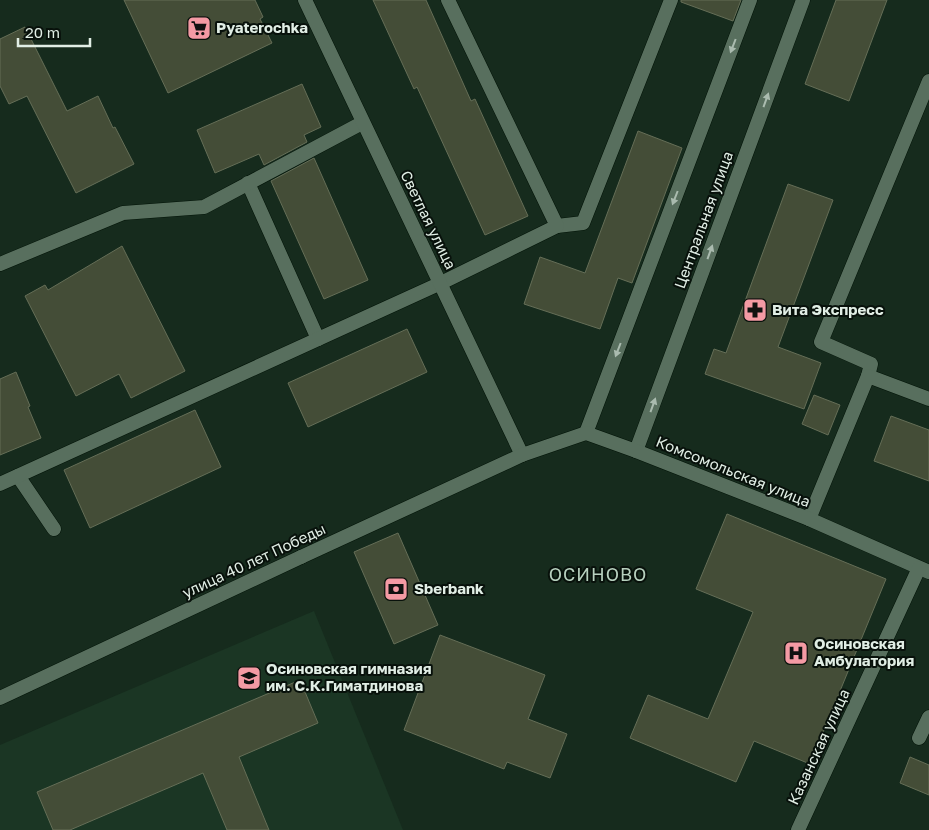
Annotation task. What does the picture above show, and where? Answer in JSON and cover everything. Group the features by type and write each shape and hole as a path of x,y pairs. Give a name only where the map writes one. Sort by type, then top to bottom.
{"street":[{"name":"Светлая улица","path":"304,0 522,455"},
{"path":"448,0 557,226"},
{"path":"0,484 440,283 557,226 583,223 671,0"},
{"path":"522,455 586,432 750,0"},
{"name":"Центральная улица","path":"636,451 803,0"},
{"path":"809,519 868,376 871,364 821,342 929,81"},
{"path":"0,264 123,213 204,207 362,122"},
{"path":"248,183 318,339"},
{"path":"868,376 929,399"},
{"name":"Комсомольская улица","path":"586,432 809,519 924,570"},
{"name":"улица 40 лет Победы","path":"0,698 522,455"},
{"path":"18,476 54,529"},
{"name":"Казанская улица","path":"798,830 924,570"},
{"path":"919,738 929,717"}],"shaded area":[{"name":"Осиновская гимназия им. С.К.Гиматдинова","path":"314,611 403,830 0,830 0,745"}],"building":[{"path":"124,0 255,0 263,17 260,19 272,43 168,93"},
{"path":"373,0 426,0 471,101 475,99 528,216 485,235 417,87 414,89"},
{"path":"681,0 741,0 733,21 681,2"},
{"path":"836,0 887,0 849,101 805,84"},
{"path":"25,27 67,111 98,96 113,128 115,127 134,164 76,193 27,96 9,104 0,86 0,39"},
{"path":"302,84 321,127 304,135 307,142 264,165 259,154 215,173 197,130"},
{"path":"638,131 682,148 632,283 618,278 600,329 524,304 540,257 585,273"},
{"path":"314,158 368,280 324,299 271,181"},
{"path":"788,184 833,200 778,347 821,363 804,409 705,374 714,349 726,353"},
{"path":"122,246 185,371 131,398 119,374 76,396 25,296 45,285 48,290"},
{"path":"407,329 427,372 308,427 288,383"},
{"path":"16,372 41,438 0,455 0,379"},
{"path":"814,395 840,405 828,435 802,424"},
{"path":"195,410 221,467 90,528 64,470"},
{"path":"891,416 929,430 929,481 874,461"},
{"name":"Осиновская Амбулатория","path":"727,514 886,579 810,764 754,741 736,782 630,738 648,695 708,719 753,612 696,589"},
{"path":"398,533 438,625 394,644 354,552"},
{"path":"440,635 545,675 528,719 567,734 550,778 507,762 504,769 404,730"},
{"path":"300,680 318,723 239,757 269,830 227,830 203,773 70,830 53,830 37,792"},
{"path":"910,757 929,765 929,795 900,783"}],"place":[{"name":"Pyaterochka","path":"199,28"},
{"name":"Вита Экспресс","path":"755,310"},
{"name":"Sberbank","path":"396,589"},
{"name":"Осиновская Амбулатория","path":"796,653"},
{"name":"Осиновская гимназия им. С.К.Гиматдинова","path":"249,678"}],"district":[{"name":"ОСИНОВО","path":"598,575"}]}
